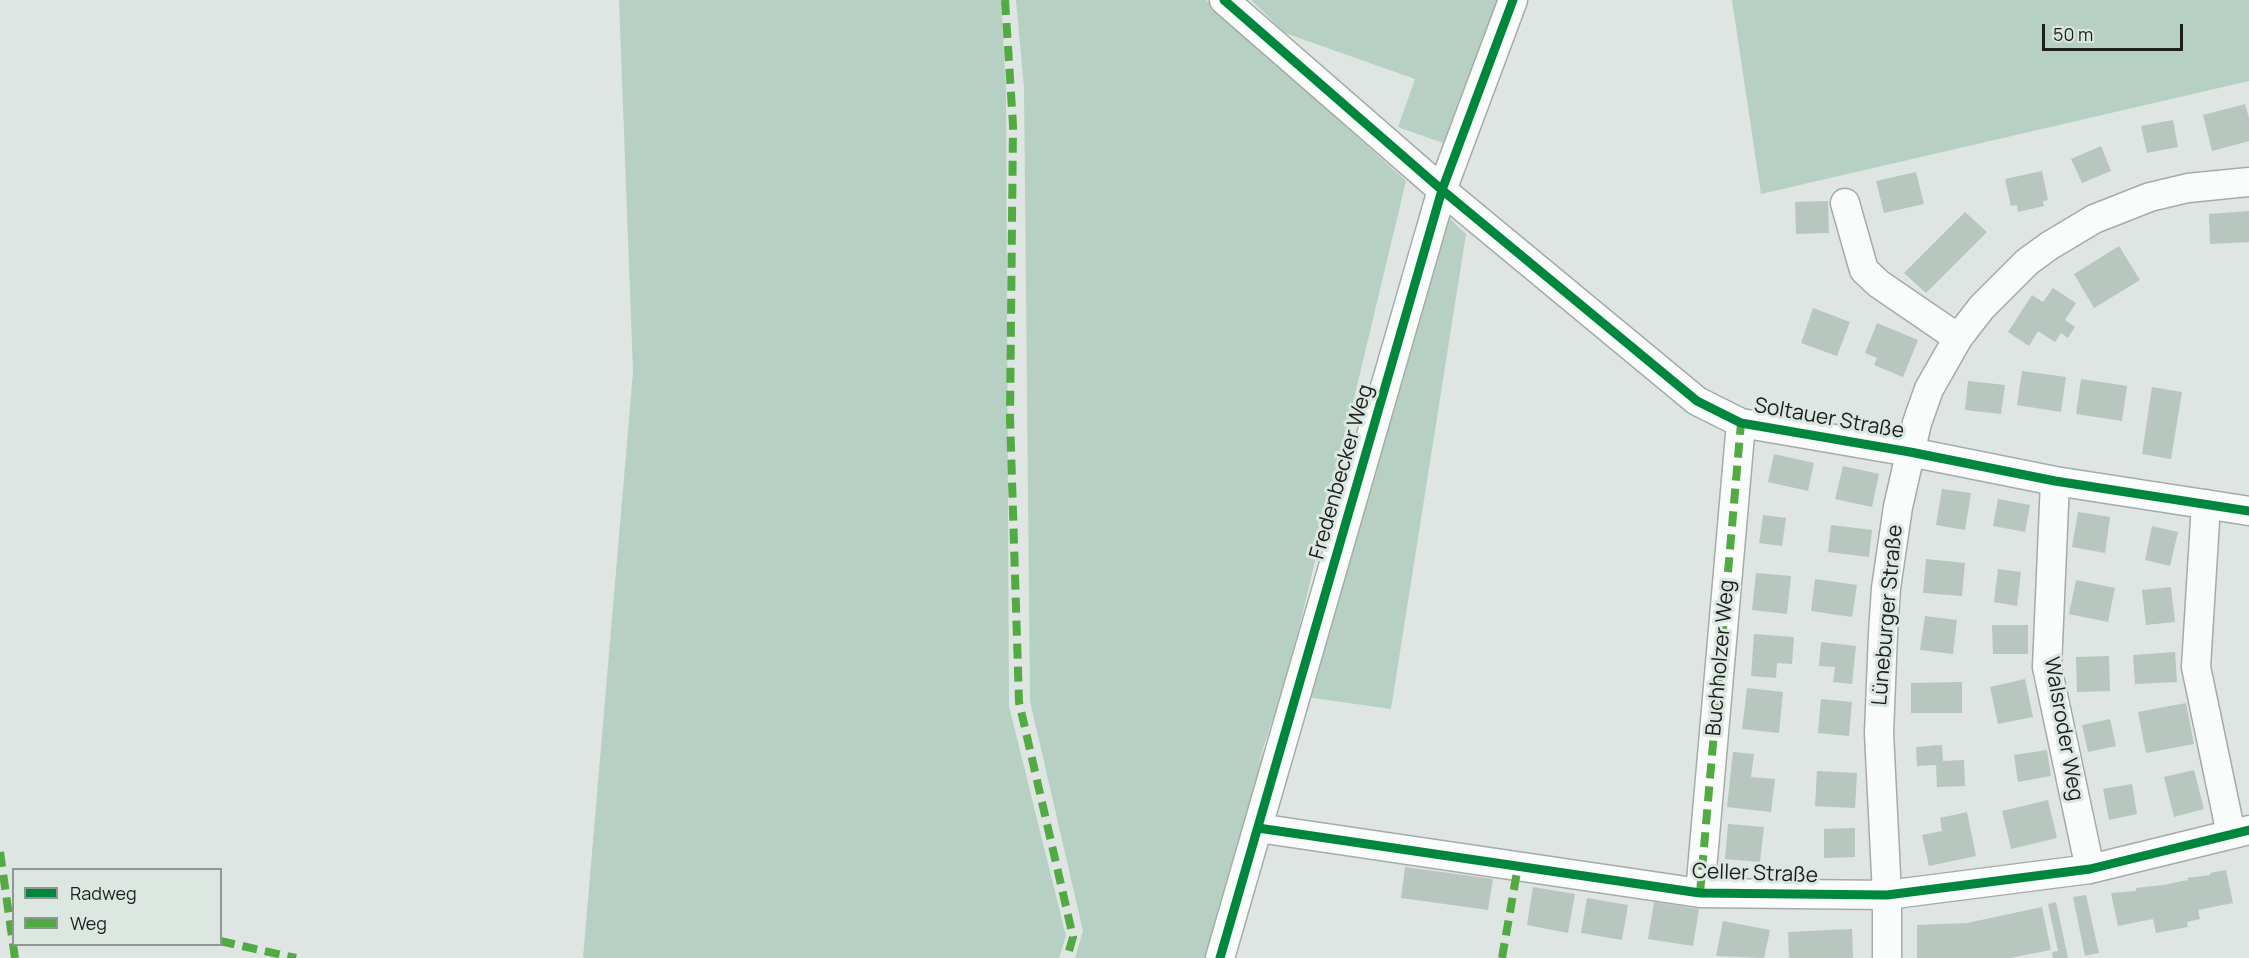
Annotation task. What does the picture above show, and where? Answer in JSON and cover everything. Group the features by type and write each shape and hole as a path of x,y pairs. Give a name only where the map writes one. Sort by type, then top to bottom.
{"street":[{"name":"Soltauer Straße","path":"1224,0 1442,190 1697,401 1742,423 1910,452 2055,481 2249,511"},
{"name":"Fredenbecker Weg","path":"1220,958 1442,190 1513,0"},
{"name":"Lüneburger Straße","path":"1887,958 1887,895 1879,733 1881,657 1891,556 1910,452 1922,407 1942,363 1982,307 2027,262 2087,223 2150,197 2188,188 2249,182"},
{"path":"1845,203 1864,270 1879,284 1958,338"},
{"name":"Buchholzer Weg","path":"1700,893 1742,423"},
{"name":"Walsroder Weg","path":"2055,481 2047,667 2090,869"},
{"path":"2206,504 2196,668 2240,832"},
{"name":"Celler Straße","path":"1258,828 1700,893 1887,895 2090,869 2240,832"}],"green space":[{"path":"619,0 1001,0 1006,91 1009,706 1066,936 1059,958 583,958 633,372"},
{"path":"1016,0 1206,0 1406,181 1289,670 1258,764 1296,676 1207,958 1075,958 1083,931 1030,701 1024,88"},
{"path":"1251,0 1498,0 1446,144 1398,127 1415,79 1285,33"},
{"path":"1732,0 2249,0 2249,81 1761,194"},
{"path":"1447,216 1466,234 1391,709 1306,697"}],"building":[{"path":"2245,104 2249,118 2249,141 2212,151 2203,115"},
{"path":"2173,120 2178,147 2147,153 2141,126"},
{"path":"2101,146 2111,171 2082,183 2071,159"},
{"path":"2042,171 2048,200 2043,201 2044,206 2018,212 2017,205 2011,206 2005,179"},
{"path":"1916,172 1924,204 1884,213 1876,181"},
{"path":"1828,201 1829,233 1796,234 1795,202"},
{"path":"2249,211 2249,242 2210,244 2209,214"},
{"path":"1965,212 1987,232 1926,293 1904,273"},
{"path":"2119,246 2140,280 2094,308 2074,274"},
{"path":"2053,288 2076,303 2065,320 2075,327 2068,338 2061,333 2055,342 2038,331 2029,346 2008,332 2032,295 2043,302"},
{"path":"1813,308 1850,322 1837,356 1801,343"},
{"path":"1877,323 1918,340 1903,377 1874,365 1877,358 1865,353"},
{"path":"2022,371 2066,377 2061,412 2017,405"},
{"path":"2081,379 2127,386 2122,421 2076,414"},
{"path":"1968,381 2005,385 2001,414 1965,410"},
{"path":"2152,387 2182,392 2171,459 2142,454"},
{"path":"1774,454 1814,463 1808,491 1768,482"},
{"path":"1843,466 1879,474 1872,507 1835,499"},
{"path":"1942,489 1971,493 1965,530 1936,525"},
{"path":"1998,499 2030,505 2025,532 1993,526"},
{"path":"2078,512 2110,517 2105,553 2072,547"},
{"path":"1763,515 1786,518 1782,546 1759,543"},
{"path":"1831,525 1872,530 1869,557 1828,552"},
{"path":"2152,526 2178,532 2170,566 2145,560"},
{"path":"1926,559 1965,563 1962,596 1923,593"},
{"path":"1998,569 2021,572 2017,606 1994,602"},
{"path":"1756,573 1791,576 1787,614 1752,610"},
{"path":"1815,579 1857,585 1852,617 1811,611"},
{"path":"2076,580 2115,588 2108,622 2069,614"},
{"path":"2171,587 2175,622 2146,625 2142,590"},
{"path":"1925,616 1957,620 1953,654 1920,650"},
{"path":"1992,625 2028,625 2028,654 1993,654"},
{"path":"1754,634 1794,637 1792,664 1777,663 1776,678 1751,676"},
{"path":"1821,642 1856,646 1852,684 1833,682 1835,667 1819,666"},
{"path":"2175,652 2177,682 2135,684 2133,655"},
{"path":"2109,656 2110,691 2077,692 2076,657"},
{"path":"2025,679 2033,717 1998,724 1990,687"},
{"path":"1962,682 1962,713 1911,713 1911,683"},
{"path":"1747,688 1783,692 1779,733 1742,729"},
{"path":"1821,699 1852,702 1849,736 1818,733"},
{"path":"2186,703 2194,744 2146,753 2138,712"},
{"path":"2110,719 2116,746 2088,752 2082,725"},
{"path":"1942,745 1943,761 1964,760 1965,786 1937,787 1936,765 1917,766 1916,747"},
{"path":"2047,750 2051,776 2018,782 2014,755"},
{"path":"1733,752 1754,754 1751,777 1775,779 1771,812 1727,807"},
{"path":"2194,770 2204,809 2174,817 2164,777"},
{"path":"1817,771 1857,773 1855,808 1815,806"},
{"path":"2132,784 2137,814 2109,820 2103,789"},
{"path":"2048,800 2057,838 2011,849 2002,811"},
{"path":"1967,812 1976,856 1929,866 1922,835 1942,831 1940,818"},
{"path":"1728,824 1764,827 1760,862 1725,859"},
{"path":"1855,828 1855,857 1824,858 1824,829"},
{"path":"1405,867 1493,879 1488,910 1401,898"},
{"path":"2226,870 2233,903 2198,910 2200,919 2187,922 2188,927 2156,933 2153,919 2118,926 2111,893 2136,891 2136,888 2188,880 2187,878"},
{"path":"1533,887 1575,894 1568,933 1527,925"},
{"path":"2086,895 2099,953 2085,956 2073,897"},
{"path":"1587,898 1628,905 1622,940 1581,933"},
{"path":"1654,902 1699,909 1693,946 1648,939"},
{"path":"2056,902 2068,958 2053,958 2052,952 2058,951 2048,904"},
{"path":"2042,907 2051,950 2010,958 1917,958 1917,925 1967,923"},
{"path":"1723,921 1770,930 1764,958 1716,956"},
{"path":"1852,929 1853,958 1789,958 1788,932"}],"marked path":[{"path":"1005,0 1013,125 1010,417 1019,702 1073,937 1067,958"},
{"path":"1700,893 1741,423"},
{"path":"0,852 12,937"},
{"path":"1502,958 1518,866"},
{"path":"222,941 296,958"},
{"path":"13,946 15,958"}],"cycle path":[{"path":"1224,0 1442,190 1697,401 1741,423 1910,452 2055,481 2249,511"},
{"path":"1220,958 1442,190 1513,0"},
{"path":"1258,828 1700,893 1887,895 2090,869 2249,830"}]}
